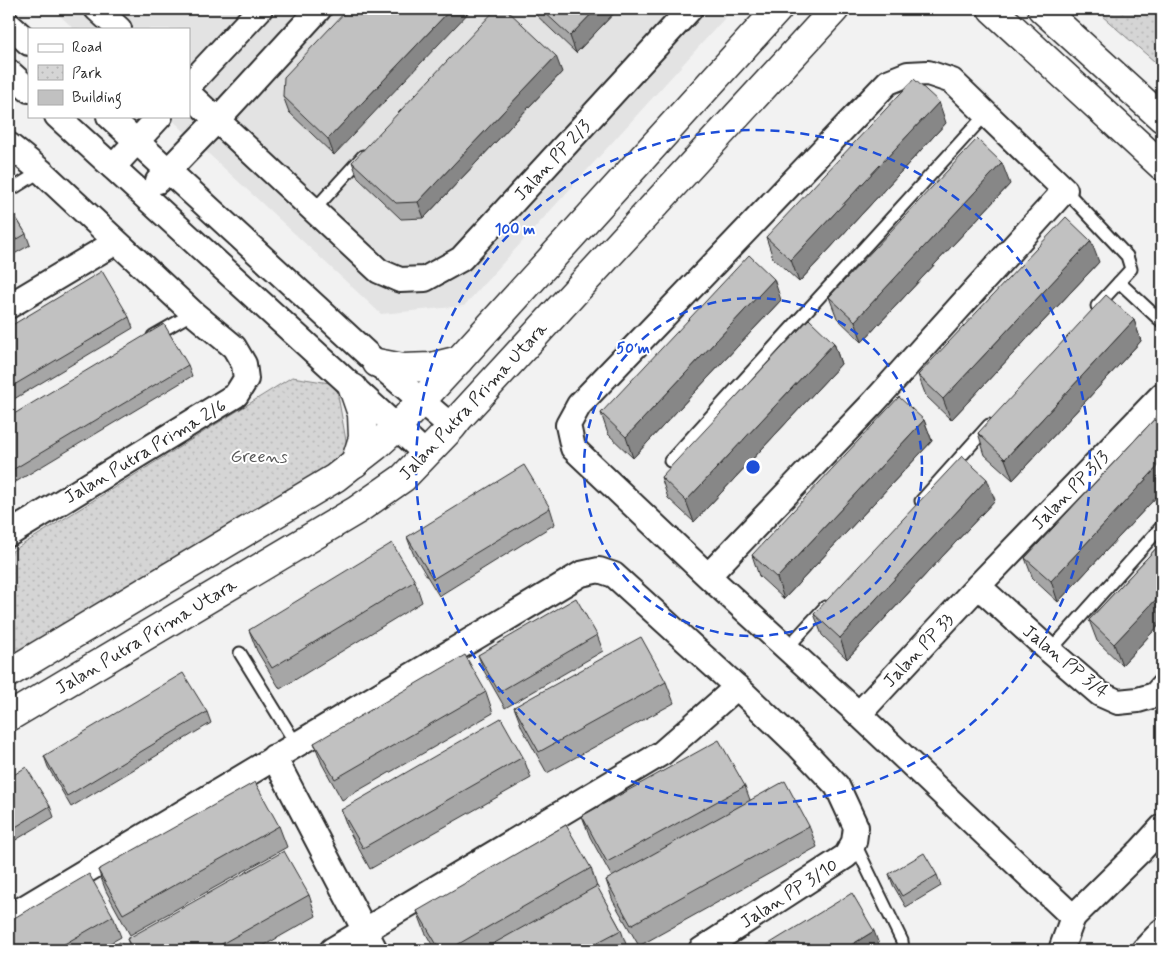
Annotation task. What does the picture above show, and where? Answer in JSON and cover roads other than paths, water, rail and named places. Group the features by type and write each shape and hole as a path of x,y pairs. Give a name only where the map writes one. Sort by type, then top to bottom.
{"main road":[{"path":"9,673 335,478 376,446 422,401 778,9"},
{"name":"Jalan Putra Prima Utara","path":"9,717 357,510 403,478 836,9"},
{"path":"992,9 1162,166"},
{"path":"1042,9 1162,118"},
{"path":"377,363 402,368 431,367 459,360"},
{"path":"353,388 362,414 363,438 355,463"}],"street":[{"path":"97,9 118,28"},
{"path":"190,84 260,9"},
{"path":"145,196 319,9"},
{"name":"Jalan PP 2/3","path":"190,95 379,271 400,280 425,279 461,259 690,9"},
{"path":"9,25 28,42"},
{"path":"9,72 28,89"},
{"path":"708,576 874,402 1065,190 952,81 928,73 908,74 888,82 579,405 568,425 573,448 708,576 859,714 1073,917"},
{"path":"60,118 426,454"},
{"path":"111,118 377,363 452,427"},
{"path":"113,167 158,118"},
{"path":"9,144 41,171 193,313"},
{"path":"9,306 116,242"},
{"name":"Jalan Putra Prima 2/6","path":"9,534 236,395 246,379 244,364 234,347 193,313"},
{"name":"Jalan PP 3/3","path":"978,586 1162,395"},
{"path":"9,917 581,574 599,570 614,575 737,687 798,745 837,786 856,826 854,842"},
{"name":"Jalan PP 3/4","path":"978,586 1100,694 1118,702 1138,700 1155,695 1162,687"},
{"name":"Jalan PP 33","path":"859,714 978,586"},
{"path":"332,950 370,941 662,753 737,687"},
{"path":"274,757 370,941"},
{"path":"1061,950 1073,917 1162,827"},
{"name":"Jalan PP 3/10","path":"701,950 846,856 854,842"},
{"path":"1144,950 1162,931"}],"lane":[{"path":"670,461 986,114"},
{"path":"314,210 373,145"},
{"path":"9,191 41,171"},
{"path":"1065,190 1127,256 1131,268 1093,311"},
{"path":"1119,282 1162,322"},
{"path":"143,342 193,313"},
{"path":"913,509 1000,414"},
{"path":"1050,651 1162,526"},
{"path":"787,648 834,597"},
{"path":"240,653 296,744"},
{"path":"854,842 902,941 904,950"}],"park label":[{"name":"Greens","path":"259,456"}]}
